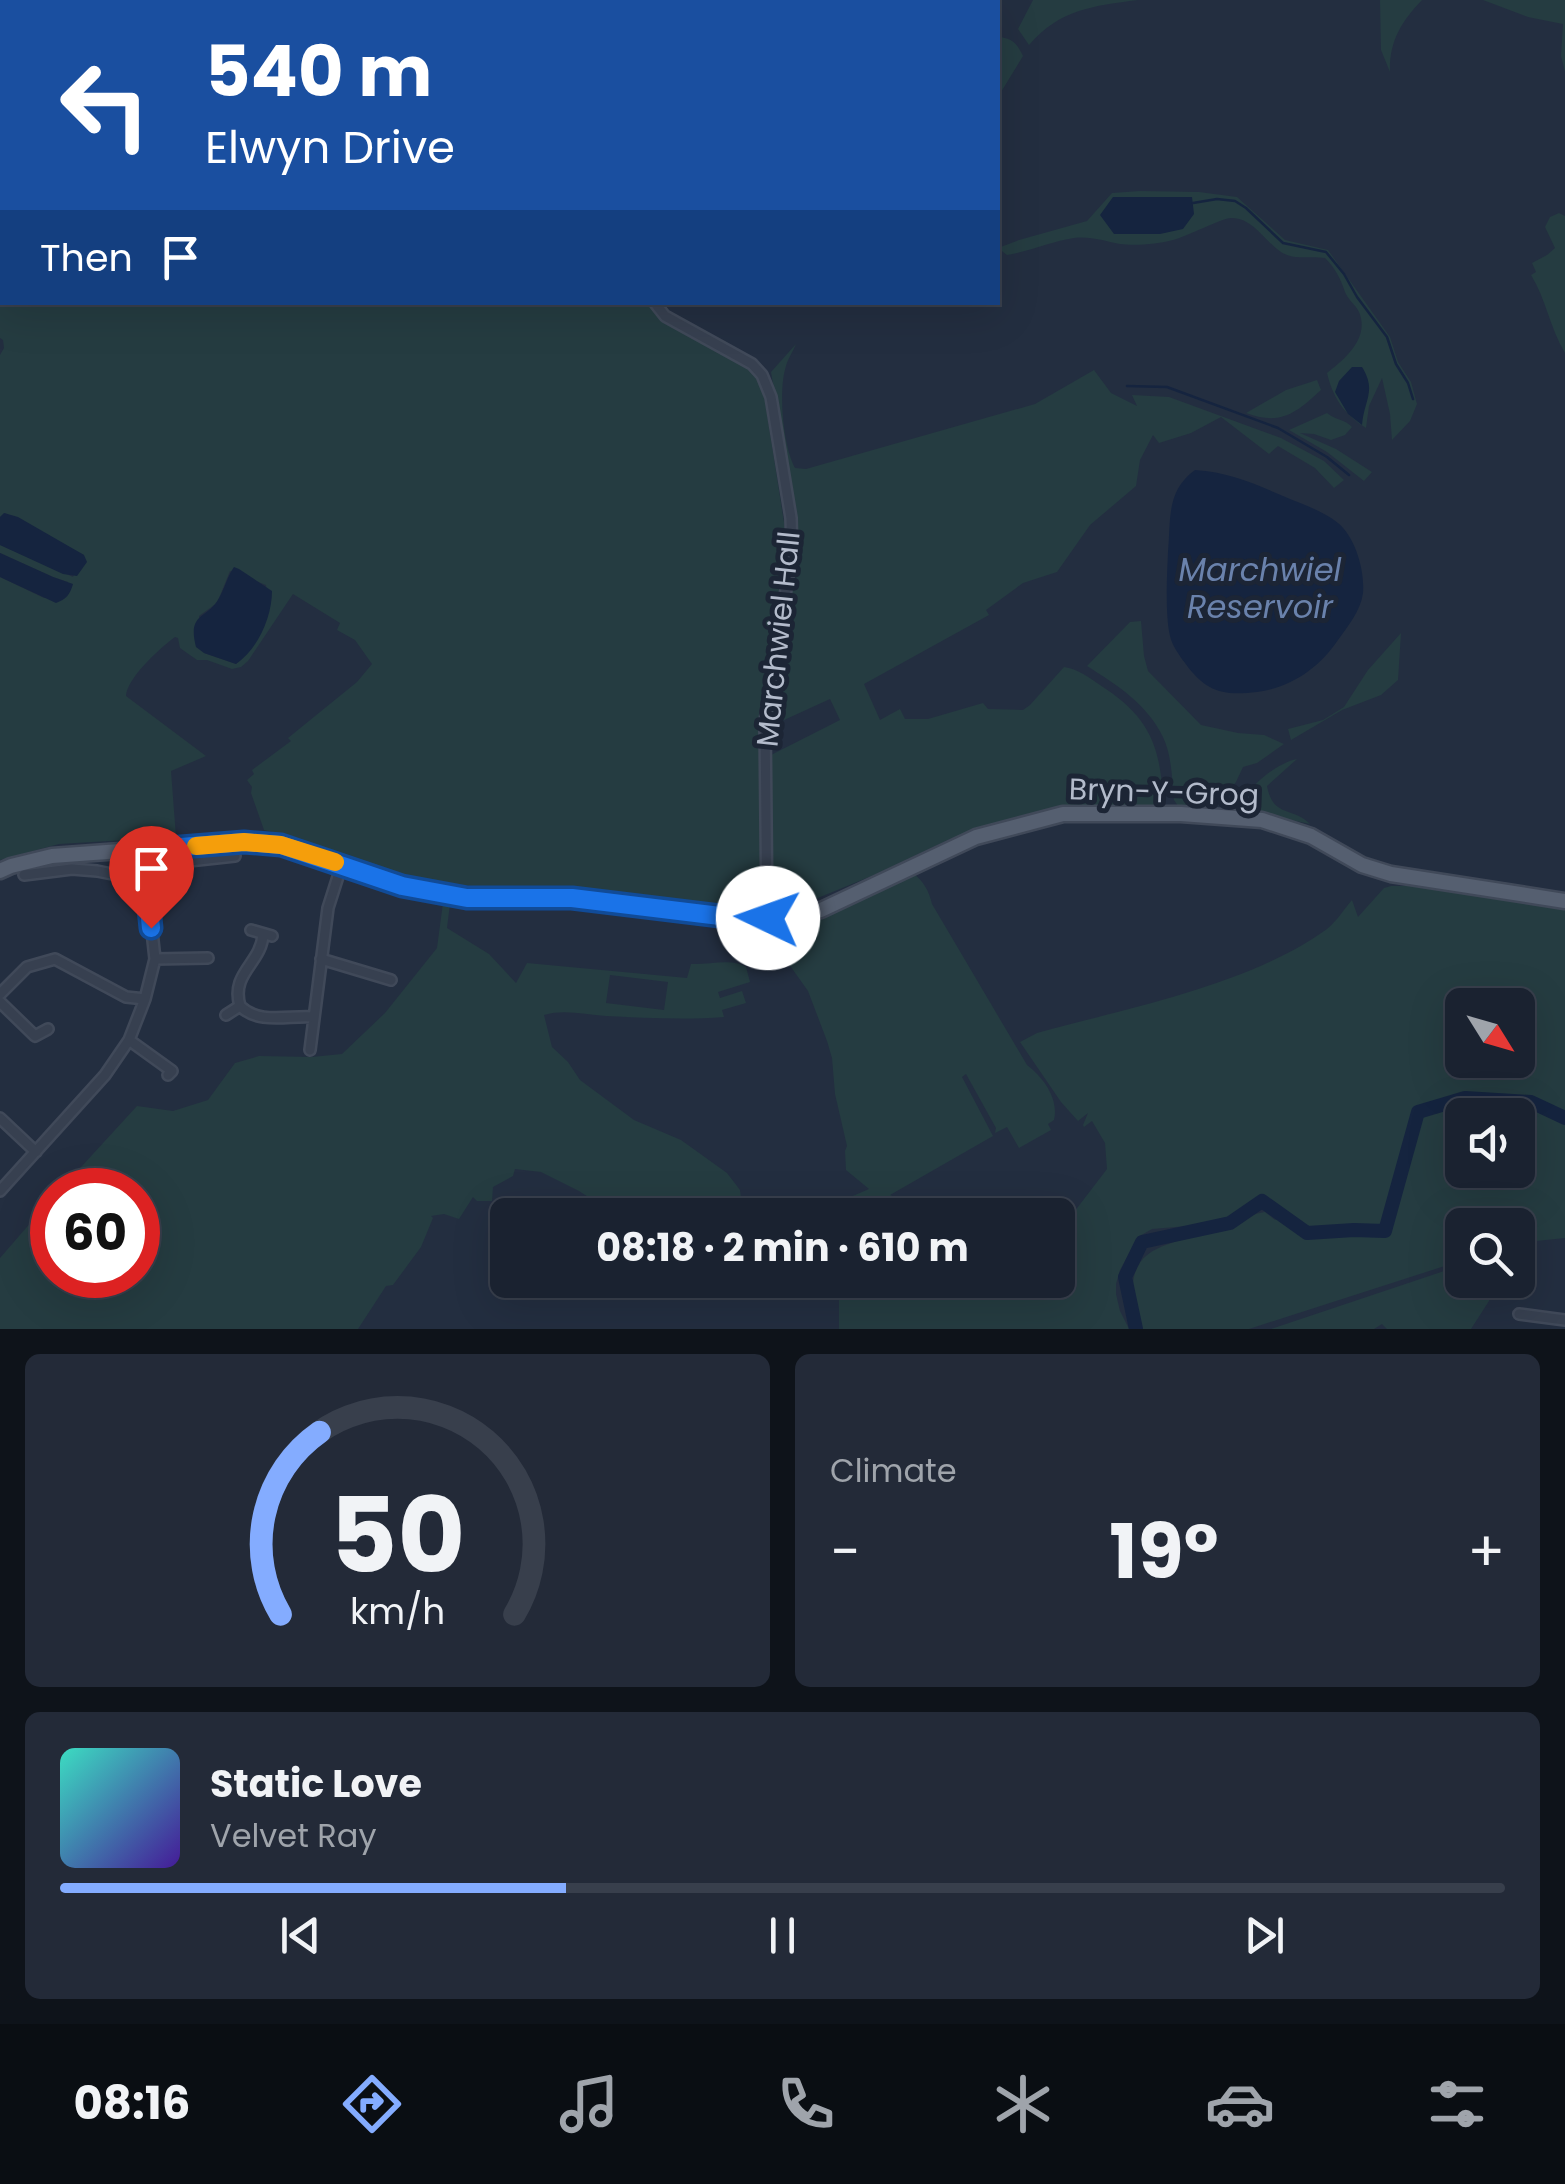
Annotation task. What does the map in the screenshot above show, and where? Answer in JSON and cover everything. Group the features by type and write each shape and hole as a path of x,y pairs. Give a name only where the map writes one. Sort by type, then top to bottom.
{"main road":[{"name":"Bryn-Y-Grog","path":"0,871 52,856 244,842 281,845 402,886 467,898 572,898 768,918 821,910 976,837 1063,814 1181,814 1262,820 1311,836 1362,865 1391,874 1565,901"}],"street":[{"name":"Marchwiel Hall","path":"657,305 666,316 752,364 771,396 792,552 765,721 768,918"},
{"path":"0,1191 104,1074 129,1040 155,959 143,850"},
{"path":"36,885 29,874 72,869 146,877 189,861 219,862 234,856"},
{"path":"310,1050 328,908 342,864"},
{"path":"251,930 268,935 239,981 240,1006 261,1018 314,1018"},
{"path":"0,994 27,967 55,959 126,996 145,998"},
{"path":"155,959 202,962"},
{"path":"321,959 367,978 391,980"},
{"path":"0,1002 32,1040 48,1029"},
{"path":"226,1015 240,1006"},
{"path":"129,1040 172,1071"},
{"path":"0,1118 36,1152"},
{"path":"1519,1314 1540,1311 1565,1320"}],"green space":[{"path":"1033,0 1138,0 1078,11 1053,24 1029,45 1018,29"},
{"path":"1380,0 1422,0 1398,33 1390,72 1381,50"},
{"path":"1483,0 1565,0 1565,72 1561,56 1563,24 1528,17"},
{"path":"1000,37 1014,42 1023,56 1000,94"},
{"path":"1199,192 1237,197 1285,240 1328,250 1390,337 1417,404 1410,421 1392,440 1382,378 1369,406 1366,428 1351,417 1336,398 1327,373 1358,339 1362,322 1358,309 1325,258 1287,255 1240,219 1226,219 1154,244 1126,245 1080,238 1007,255 1000,250 1019,240 1087,221 1112,193"},
{"path":"1559,213 1565,216 1565,353 1531,275 1536,272 1532,263 1555,248 1545,227 1550,217"},
{"path":"0,305 651,305 660,316 749,368 763,388 786,535 783,589 762,691 764,898 758,907 750,910 577,889 436,885 299,838 264,830 247,780 254,774 252,770 291,741 288,738 357,682 372,664 355,640 337,630 340,623 293,594 241,667 232,669 197,660 180,648 175,637 145,664 128,689 126,696 206,756 171,771 176,837 59,844 0,860 0,577 44,598 68,582 0,553 0,545 73,577 84,555 5,513 0,517","holes":["230,571 266,585 267,610 257,639 236,664 204,653 199,616 217,603"]},
{"path":"796,344 786,366 782,403 787,446 795,468 806,469 1035,404 1094,370 1111,393 1137,406 1132,395 1169,397 1281,438 1324,461 1344,480 1334,488 1315,468 1278,446 1269,454 1221,417 1191,433 1159,443 1153,435 1140,460 1136,486 1090,525 1057,572 1023,583 986,610 989,615 864,684 880,720 900,709 905,719 928,719 983,703 988,709 1023,710 1064,667 1074,670 1116,697 1140,720 1159,762 1161,805 1078,807 1041,813 950,839 803,904 785,905 777,899 772,882 771,755 840,720 830,699 771,726 797,523 771,372"},
{"path":"1317,380 1321,390 1287,415 1269,418 1246,413 1286,390"},
{"path":"1327,413 1352,427 1345,435 1331,440 1300,433 1336,449 1372,472 1364,481 1327,452 1289,430"},
{"path":"1141,621 1148,671 1201,725 1264,735 1284,744 1257,763 1243,767 1224,796 1210,798 1208,805 1178,806 1168,752 1156,725 1130,696 1087,666 1130,622"},
{"path":"1401,633 1398,680 1381,695 1342,710 1291,740 1288,729 1323,720 1344,707 1368,670"},
{"path":"1297,759 1267,786 1278,807 1310,824 1253,809 1248,795 1256,783"},
{"path":"913,873 920,880 1027,1065 1049,1090 1055,1112 1054,1120 1048,1124 1051,1130 1019,1148 1007,1127 995,1133 996,1128 966,1074 962,1077 993,1136 890,1195 897,1198 848,1198 869,1189 846,1170 847,1146 835,1094 832,1058 808,991 781,953 775,926 829,915"},
{"path":"1391,886 1423,886 1565,907 1565,1238 1535,1241 1535,1208 1445,1208 1445,1266 1249,1329 1141,1329 1133,1290 1140,1263 1173,1242 1221,1230 1252,1215 1265,1212 1275,1220 1287,1212 1265,1195 1228,1219 1152,1229 1138,1237 1116,1284 1120,1311 1129,1329 839,1329 839,1298 1075,1298 1075,1211 1107,1169 1105,1143 1092,1121 1084,1127 1088,1113 1078,1121 1061,1102 1020,1042 1037,1033 1187,993 1262,965 1327,929 1352,900 1358,917 1384,888"},
{"path":"443,903 450,904 447,928 489,954 516,983 527,963 687,978 691,964 727,962 746,967 750,982 718,992 720,998 742,991 746,1003 722,1010 724,1017 651,1018 567,1012 544,1015 552,1047 580,1080 634,1120 681,1140 727,1173 740,1190 741,1198 590,1198 541,1172 515,1169 513,1176 493,1187 490,1201 473,1197 459,1219 444,1214 431,1216 421,1247 393,1285 386,1286 358,1329 0,1329 0,1258 30,1223 30,1298 160,1298 160,1168 80,1168 137,1106 173,1111 208,1100 235,1063 259,1056 342,1054 385,1013 437,948","holes":["610,975 668,982 664,1010 606,1003"]},
{"path":"1445,1271 1445,1298 1489,1298 1471,1329 1387,1329 1382,1324 1374,1329 1271,1329"}],"water":[{"path":"1113,197 1192,197 1194,214 1183,229 1160,234 1114,234 1100,215"},
{"path":"1352,367 1362,367 1369,383 1362,425 1348,414 1335,392"},
{"name":"Marchwiel Reservoir","path":"1195,470 1240,479 1318,511 1338,523 1354,545 1363,584 1357,612 1322,659 1304,675 1282,686 1245,693 1216,690 1193,673 1172,643 1167,606 1170,517 1179,487"},
{"path":"4,513 84,555 87,562 77,576 63,574 0,545 0,517"},
{"path":"0,553 73,584 69,594 56,603 0,577"},
{"path":"234,567 272,591 262,632 236,664 204,653 196,647 194,636 196,622 214,605"}],"waterway":[{"path":"1193,203 1235,201 1283,243 1326,252 1387,337 1413,399"},
{"path":"1127,386 1167,387 1278,428 1349,475"},
{"path":"1136,1329 1125,1277 1142,1242 1230,1223 1262,1201 1307,1233 1385,1231 1418,1112 1465,1098 1531,1102 1565,1118"}],"slow traffic":[{"path":"196,846 244,842 281,845 335,862"}],"route":[{"path":"151,928 143,850 244,842 281,845 402,886 467,898 572,898 768,918"}]}
